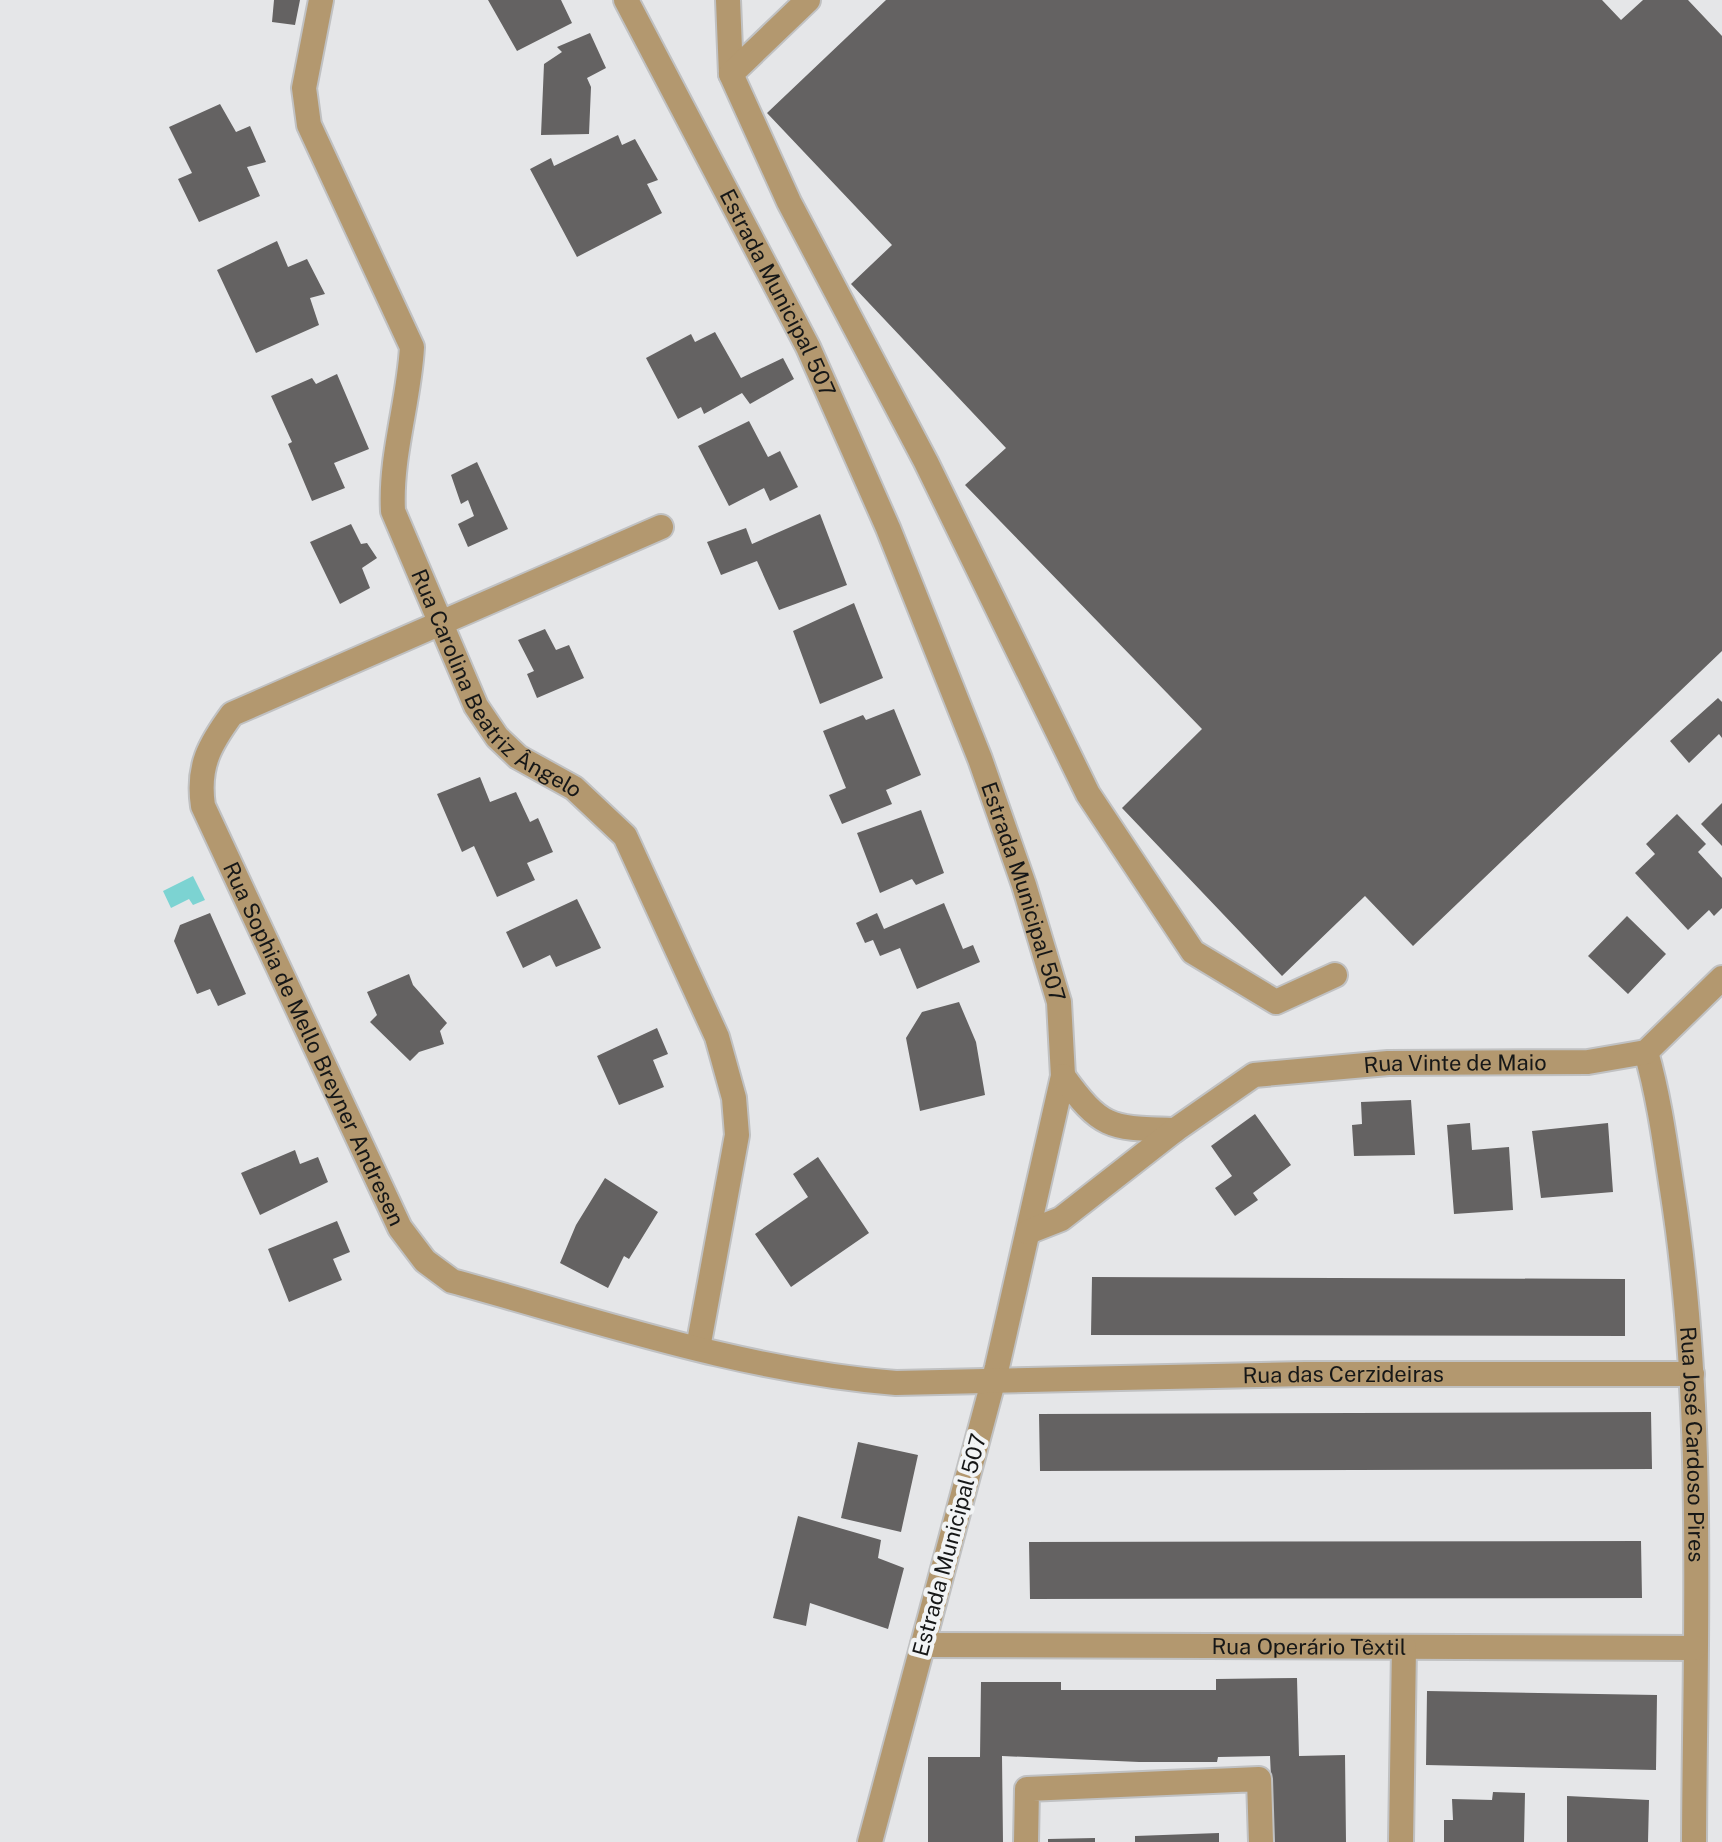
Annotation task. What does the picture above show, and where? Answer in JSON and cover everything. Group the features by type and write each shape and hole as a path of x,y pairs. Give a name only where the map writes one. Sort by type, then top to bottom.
{"street":[{"name":"Rua Carolina Beatriz Ângelo","path":"321,0 304,88 309,125 412,347 410,381 391,477 393,511 476,706 497,737 518,757 574,788 625,836 717,1037 734,1098 737,1135 698,1348"},
{"name":"Estrada Municipal 507","path":"626,0 808,347 888,528 980,759 1024,885 1059,1002 1063,1076 1028,1232 994,1378 870,1842"},
{"path":"728,0 731,74 789,202 926,462 1088,794 1193,952 1276,1002 1335,975"},
{"path":"731,74 808,0"},
{"name":"Rua Sophia de Mello Breyner Andresen","path":"661,527 232,714 206,750 200,784 203,806 400,1228 425,1261 452,1281 698,1348 829,1377 896,1383 994,1378"},
{"path":"1646,1052 1722,978"},
{"name":"Rua Vinte de Maio","path":"1028,1232 1061,1219 1175,1130 1254,1075 1388,1063 1588,1062 1646,1052"},
{"name":"Rua José Cardoso Pires","path":"1646,1052 1656,1085 1688,1286 1696,1449 1694,1842"},
{"path":"1063,1076 1089,1112 1112,1126 1175,1130"},
{"name":"Rua das Cerzideiras","path":"994,1378 1692,1374"},
{"name":"Rua Operário Têxtil","path":"923,1645 1695,1648"},
{"path":"1401,1842 1404,1647"},
{"path":"1026,1842 1027,1789 1259,1779 1261,1842"}],"water":[{"path":"193,876 205,900 193,905 189,899 171,908 163,891"}],"building":[{"path":"274,0 300,0 295,25 272,22"},
{"path":"488,0 561,0 572,23 517,51"},
{"path":"886,0 1602,0 1621,20 1643,0 1688,0 1722,36 1722,651 1413,946 1365,896 1282,976 1122,808 1202,729 965,485 1006,448 851,284 892,245 767,113"},
{"path":"590,33 606,68 587,78 591,87 589,134 541,135 544,64 562,52 557,47"},
{"path":"220,104 236,132 250,126 266,162 247,167 260,196 199,222 178,179 192,173 169,127"},
{"path":"618,135 622,145 635,139 658,180 647,184 662,213 577,257 530,169 551,158 554,166"},
{"path":"277,241 288,267 307,259 325,294 310,298 319,325 256,353 217,270"},
{"path":"715,332 741,378 783,358 794,379 750,404 742,393 704,414 701,407 678,419 646,358 691,334 695,342"},
{"path":"337,374 369,449 334,463 345,488 312,501 288,444 292,442 271,396 312,378 316,384"},
{"path":"749,421 768,457 780,451 798,487 770,501 764,488 729,506 698,446"},
{"path":"477,462 508,529 468,547 458,524 474,516 468,500 461,504 451,475"},
{"path":"820,514 847,585 779,610 757,561 721,575 707,542 746,528 752,544"},
{"path":"351,524 361,544 367,543 377,558 362,568 370,588 340,604 310,542"},
{"path":"854,603 883,678 820,704 793,631"},
{"path":"545,629 556,650 569,645 584,678 537,698 527,674 534,671 518,640"},
{"path":"1718,698 1722,702 1722,738 1719,734 1689,763 1670,741"},
{"path":"894,709 921,775 886,790 892,804 842,824 829,795 846,788 823,731 863,715 866,720"},
{"path":"480,777 490,802 516,792 530,822 538,818 553,852 527,863 535,880 497,897 474,846 462,852 437,794"},
{"path":"1722,803 1722,846 1701,824"},
{"path":"921,810 944,873 916,885 912,879 880,893 857,833"},
{"path":"1677,814 1706,844 1698,852 1722,878 1722,908 1714,916 1709,910 1688,930 1635,873 1655,854 1646,844"},
{"path":"577,899 601,948 556,967 550,955 523,968 506,932"},
{"path":"944,903 963,949 973,945 980,962 917,989 900,948 880,956 873,940 865,943 856,923 877,913 884,929"},
{"path":"210,913 246,994 218,1006 210,989 197,994 174,941 180,925"},
{"path":"1627,916 1666,954 1628,994 1588,956"},
{"path":"409,974 413,985 447,1023 440,1031 444,1044 419,1052 410,1061 370,1022 377,1015 367,992"},
{"path":"959,1002 976,1042 985,1095 920,1111 906,1038 922,1012"},
{"path":"657,1028 668,1054 653,1060 664,1087 619,1105 597,1056"},
{"path":"1411,1100 1415,1155 1354,1156 1352,1125 1362,1124 1361,1102"},
{"path":"1255,1114 1291,1165 1253,1193 1258,1200 1235,1216 1215,1188 1232,1176 1211,1146"},
{"path":"1470,1123 1472,1150 1509,1147 1513,1210 1454,1214 1447,1125"},
{"path":"1608,1123 1613,1192 1541,1198 1532,1131"},
{"path":"295,1150 300,1164 318,1157 328,1182 260,1215 241,1173"},
{"path":"818,1157 869,1233 791,1287 755,1234 808,1197 793,1174"},
{"path":"605,1178 658,1212 629,1259 624,1256 608,1288 560,1263 576,1225"},
{"path":"337,1221 350,1252 333,1259 342,1280 289,1302 268,1249"},
{"path":"1092,1277 1625,1279 1625,1336 1091,1335"},
{"path":"1651,1412 1652,1469 1040,1471 1039,1414"},
{"path":"858,1442 918,1455 901,1532 841,1518"},
{"path":"798,1516 881,1540 878,1558 904,1568 888,1629 810,1603 806,1626 773,1618"},
{"path":"1641,1541 1642,1598 1030,1599 1029,1542"},
{"path":"1297,1678 1299,1756 1345,1755 1346,1842 1274,1842 1270,1756 1218,1757 1217,1762 1139,1762 1002,1756 1003,1842 928,1842 928,1757 980,1757 981,1682 1061,1682 1061,1690 1216,1690 1216,1679"},
{"path":"1427,1691 1657,1695 1656,1770 1426,1765"},
{"path":"1493,1792 1525,1793 1524,1842 1444,1842 1444,1820 1453,1820 1452,1799 1492,1800"},
{"path":"1567,1796 1649,1800 1648,1842 1567,1842"},
{"path":"1219,1833 1219,1842 1135,1842 1135,1836"},
{"path":"1095,1838 1095,1842 1048,1842 1048,1839"}]}
